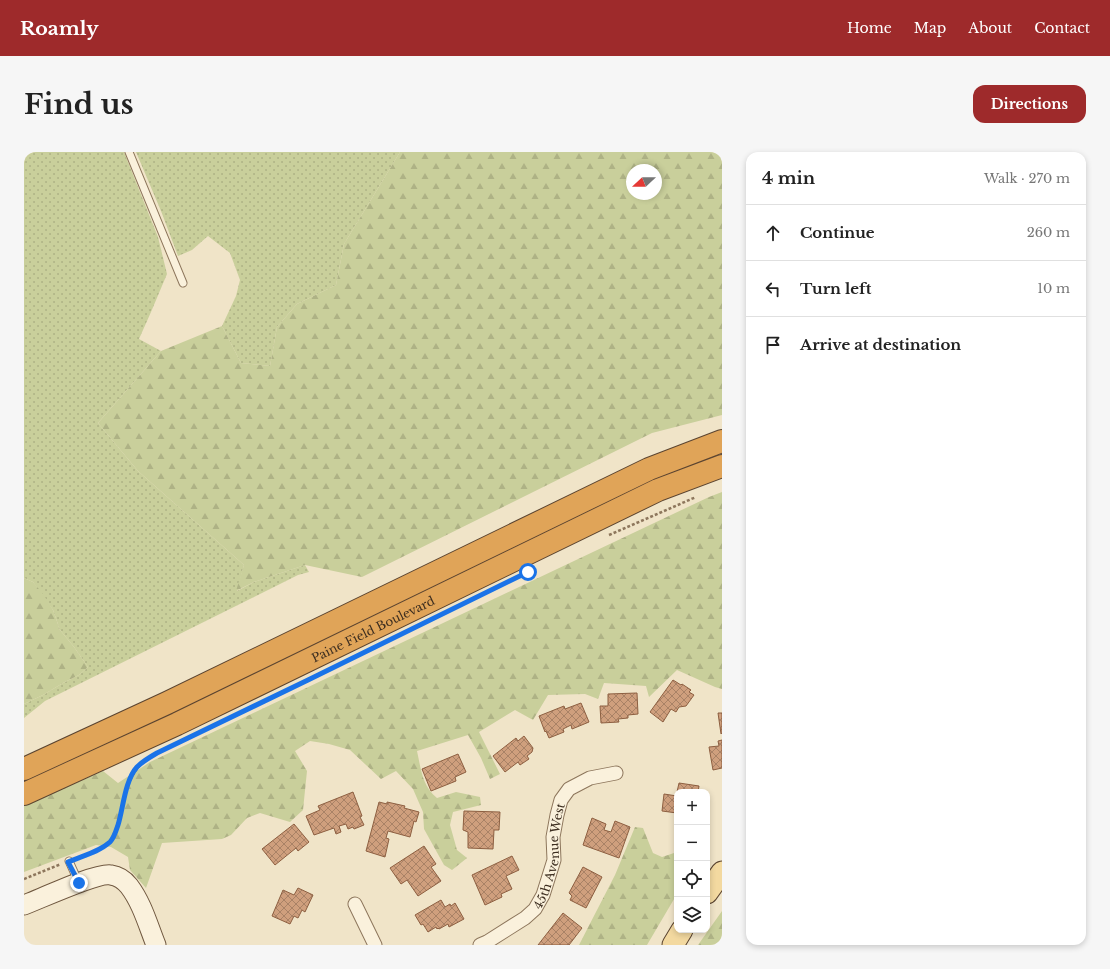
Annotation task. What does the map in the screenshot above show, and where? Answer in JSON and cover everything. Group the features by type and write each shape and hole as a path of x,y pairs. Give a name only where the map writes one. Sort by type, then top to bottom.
{"highway":[{"name":"Paine Field Boulevard","path":"24,769 167,703 649,469 722,441"},
{"name":"Paine Field Boulevard","path":"24,794 177,724 658,490 722,466"}],"main road":[{"path":"710,890 722,872"},
{"path":"673,945 680,933"}],"street":[{"name":"45th Avenue West","path":"480,945 525,918 535,909 543,895 554,860 553,837 561,800 569,790 590,778 616,773"},
{"path":"24,905 79,883 101,876 110,875 120,878 129,885 140,903 156,945"},
{"path":"355,904 375,945"}],"lane":[{"path":"129,152 183,283"},
{"path":"68,862 79,883"}],"path":[{"path":"607,536 702,494"},
{"path":"24,879 99,850 111,841 116,832 122,814 125,795 130,780 136,768 150,757"}],"green space":[{"path":"24,152 124,152 158,237 167,274 139,339 161,351 98,423 138,471 244,565 237,591 254,582 305,565 309,572 298,575 45,701 24,718 24,704 79,675 88,667 60,630 53,610 33,582 24,578"},
{"path":"136,152 400,152 344,244 336,285 297,304 277,327 270,366 241,363 222,326 236,296 240,280 230,253 208,236 192,250 178,256"},
{"path":"400,152 722,152 722,415 652,433 362,577 305,565 254,582 236,591 244,565 138,471 98,423 161,351 222,326 241,363 270,366 277,327 297,304 336,285 344,244"},
{"path":"722,492 722,689 677,670 649,697 646,686 604,683 598,699 585,694 548,695 533,720 515,710 479,732 500,774 490,779 481,758 468,735 417,751 425,783 437,798 456,792 480,797 481,805 453,812 450,825 457,850 467,858 452,870 444,865 424,829 423,812 413,789 396,771 381,779 350,750 329,744 310,741 295,751 307,771 303,810 290,822 260,813 247,818 231,835 222,839 162,843 146,888 130,870 128,857 111,847 96,845 24,872 24,806 103,771 118,783 150,762"},
{"path":"24,578 33,582 43,594 53,610 60,630 88,667 79,675 24,704"},
{"path":"635,827 643,828 653,853 662,857 674,853 674,899 647,945 579,945 615,875"},
{"path":"722,911 722,945 698,945 706,933 710,933 710,928"}],"building":[{"path":"673,680 691,690 689,692 694,695 686,706 679,707 676,712 671,709 663,722 650,712"},
{"path":"637,693 638,714 628,715 628,718 618,719 619,722 601,723 600,706 608,706 608,694"},
{"path":"581,703 589,722 572,729 571,725 563,729 564,732 549,738 539,716 564,706 565,709"},
{"path":"718,713 722,713 721,734"},
{"path":"524,736 533,748 532,752 527,756 529,759 520,765 518,762 505,772 493,756 516,738 518,741"},
{"path":"722,740 722,768 713,770 709,747 719,746 718,741"},
{"path":"458,754 466,772 455,777 456,781 431,791 422,769"},
{"path":"679,783 699,786 698,789 678,789"},
{"path":"353,792 362,816 360,817 364,825 354,829 353,827 348,829 346,824 339,826 341,832 336,834 334,828 314,835 306,816 320,810 318,806"},
{"path":"664,794 674,796 674,813 662,811"},
{"path":"379,802 387,804 387,802 405,806 404,808 419,812 416,822 414,821 410,837 388,831 386,838 389,839 385,857 366,851"},
{"path":"464,811 500,812 499,830 494,830 493,849 468,848 468,832 463,830"},
{"path":"592,818 606,824 604,830 611,832 615,821 630,827 619,858 583,845"},
{"path":"294,824 309,842 298,851 296,848 275,865 262,849"},
{"path":"424,846 436,864 431,867 441,881 418,896 407,880 401,884 390,868"},
{"path":"512,856 519,870 506,876 512,889 501,894 502,897 485,905 472,875"},
{"path":"583,867 602,877 586,908 570,900 572,896 569,893"},
{"path":"298,888 313,895 305,912 302,910 298,918 294,916 290,924 272,916 283,890 294,895"},
{"path":"441,900 445,907 450,904 451,906 455,903 464,919 449,927 448,924 439,929 436,927 428,932 423,924 421,925 415,915"},
{"path":"563,913 582,928 569,945 538,945"}],"route":[{"path":"79,883 68,862 99,850 111,841 116,832 122,814 125,795 130,780 136,768 144,761 157,753 528,572"}]}
